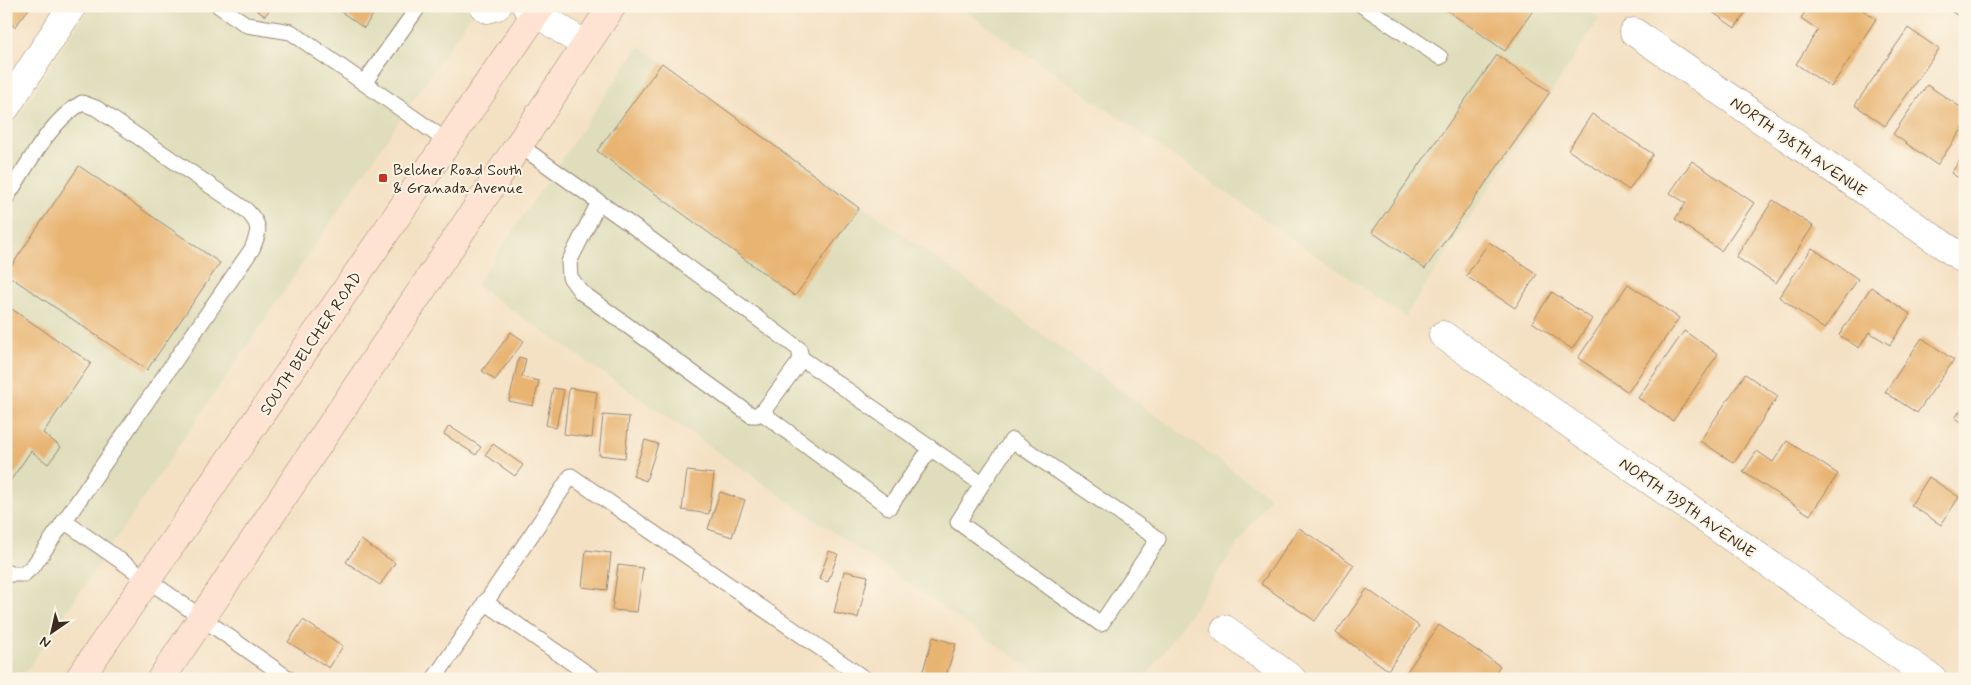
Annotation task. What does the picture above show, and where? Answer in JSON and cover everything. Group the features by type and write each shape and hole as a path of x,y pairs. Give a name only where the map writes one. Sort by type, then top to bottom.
{"main road":[{"path":"162,679 612,6"},
{"name":"SOUTH BELCHER ROAD","path":"79,679 448,142 534,8"}],"street":[{"path":"6,107 72,6"},
{"path":"483,6 487,10 497,6"},
{"path":"534,8 585,46"},
{"name":"NORTH 138TH AVENUE","path":"1634,32 1965,260"},
{"name":"NORTH 139TH AVENUE","path":"1444,335 1933,679"},
{"path":"1225,629 1292,679"}],"lane":[{"path":"219,6 247,25 291,32 448,142"},
{"path":"364,83 419,6"},
{"path":"1363,6 1440,57"},
{"path":"6,198 57,122 70,110 82,103 96,108 246,210 254,219 259,232 252,249 34,565 24,574 9,574 6,572"},
{"path":"519,145 599,202 794,344 799,349 801,358 798,364 761,412 757,415 751,415 581,292 570,277 569,262 599,202"},
{"path":"801,358 982,484"},
{"path":"761,412 889,507 931,448"},
{"path":"1012,440 1158,539 1101,624 958,522 982,484 1012,440"},
{"path":"434,679 570,476 865,679"},
{"path":"64,521 289,679"},
{"path":"484,602 595,679"}],"shaded area":[{"path":"90,6 477,6 21,679 6,679 6,135"},
{"path":"958,6 1582,6 1599,19 1405,317"},
{"path":"639,46 1270,497 1145,679 1046,679 476,285"}],"building":[{"path":"6,6 31,6 15,27 6,21"},
{"path":"251,6 272,6 265,16"},
{"path":"333,6 379,6 364,28"},
{"path":"1441,6 1536,6 1505,51"},
{"path":"1704,6 1750,6 1735,28"},
{"path":"1809,6 1857,6 1876,19 1831,87 1796,64 1818,30 1801,18"},
{"path":"1944,6 1964,6 1958,16"},
{"path":"1908,28 1939,49 1885,126 1855,105"},
{"path":"1497,55 1550,92 1425,269 1372,232"},
{"path":"662,63 859,208 795,296 597,151"},
{"path":"1927,85 1965,110 1965,125 1937,165 1893,134"},
{"path":"1592,114 1653,154 1629,190 1568,150"},
{"path":"1965,153 1965,182 1951,173"},
{"path":"1692,161 1754,203 1721,251 1675,219 1686,203 1670,193"},
{"path":"79,166 220,263 147,370 6,274"},
{"path":"1773,200 1813,226 1776,283 1736,257"},
{"path":"1489,242 1537,274 1515,308 1466,276"},
{"path":"1812,248 1858,279 1824,329 1779,297"},
{"path":"1628,284 1679,318 1628,392 1578,358"},
{"path":"1871,287 1910,314 1890,345 1869,332 1859,348 1839,335"},
{"path":"1552,292 1592,319 1572,349 1532,322"},
{"path":"6,305 91,363 43,433 61,447 48,464 31,451 6,487"},
{"path":"1684,331 1718,354 1673,421 1638,398"},
{"path":"511,332 524,341 495,380 482,371"},
{"path":"1922,338 1954,360 1917,413 1885,392"},
{"path":"519,357 526,359 522,377 539,381 533,406 509,401"},
{"path":"1745,374 1778,396 1734,463 1700,441"},
{"path":"553,388 564,390 556,428 546,425"},
{"path":"569,388 597,392 592,438 564,434"},
{"path":"1965,404 1965,424 1955,418"},
{"path":"603,415 629,417 625,458 599,455"},
{"path":"449,426 481,447 476,455 444,434"},
{"path":"645,440 658,444 646,481 633,476"},
{"path":"1787,441 1838,474 1810,515 1743,472 1757,451 1773,462"},
{"path":"493,444 523,465 515,476 485,455"},
{"path":"687,471 714,474 709,514 682,510"},
{"path":"1929,477 1959,497 1941,525 1911,505"},
{"path":"720,492 745,500 732,537 708,529"},
{"path":"1299,528 1354,565 1315,621 1261,584"},
{"path":"361,540 395,563 380,585 346,562"},
{"path":"586,550 611,553 607,590 582,587"},
{"path":"829,551 838,554 828,582 819,579"},
{"path":"618,565 643,568 637,612 612,610"},
{"path":"844,571 868,576 858,618 834,613"},
{"path":"1367,589 1419,626 1388,670 1336,633"},
{"path":"303,620 343,646 329,668 288,642"},
{"path":"1439,625 1500,666 1491,679 1402,679"},
{"path":"933,637 956,644 945,679 922,674"}],"place":[{"name":"Belcher Road South & Granada Avenue","path":"383,178"}]}
